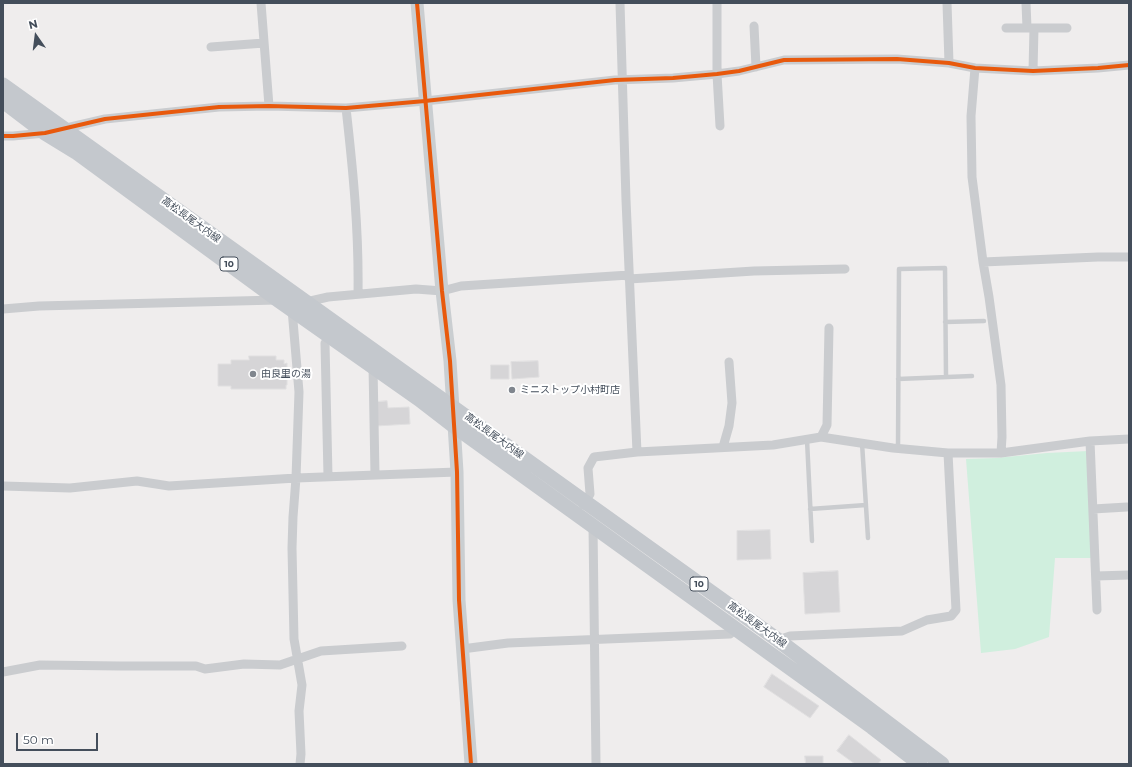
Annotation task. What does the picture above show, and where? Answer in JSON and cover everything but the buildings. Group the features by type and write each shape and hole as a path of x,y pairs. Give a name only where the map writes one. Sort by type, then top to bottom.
{"main road":[{"name":"高松長尾大内線","path":"3,85 453,407 581,509 593,526 872,727 920,764"},
{"name":"高松長尾大内線","path":"3,101 45,133 76,152 278,300 373,366 454,426 778,640 942,764"}],"street":[{"path":"261,3 269,106"},
{"path":"417,3 442,291 450,361 458,472 459,600 471,764"},
{"path":"620,3 626,200 637,452"},
{"path":"717,3 717,74 720,126"},
{"path":"948,3 949,63"},
{"path":"1026,3 1030,28 1033,70"},
{"path":"754,26 756,67"},
{"path":"1006,28 1067,28"},
{"path":"211,47 264,44"},
{"path":"3,136 45,133 105,119 219,107 269,106 346,108 622,80 673,78 717,74 784,60 897,59 949,63 975,68 1033,70 1098,68 1129,65"},
{"path":"975,68 971,116 972,177 1001,385 1001,452"},
{"path":"346,108 354,184 358,258 358,294"},
{"path":"983,262 1129,257"},
{"path":"306,302 328,296 416,289 442,291 461,286 754,270 845,269"},
{"path":"3,309 47,306 278,300"},
{"path":"292,309 298,392 296,478 292,548 294,639 302,685 299,711 300,764"},
{"path":"821,437 827,425 829,328"},
{"path":"325,342 328,476"},
{"path":"723,447 730,426 732,403 729,362"},
{"path":"373,366 375,475"},
{"path":"581,509 590,494 588,468 594,457 637,452 773,445 821,437 898,448 948,453 1001,452 1090,441 1129,439"},
{"path":"1090,441 1097,610"},
{"path":"778,640 790,636 902,631 927,620 951,616 956,610 948,453"},
{"path":"3,486 70,488 137,481 169,486 328,476 458,472"},
{"path":"1093,509 1127,507"},
{"path":"593,526 596,764"},
{"path":"1096,576 1129,575"},
{"path":"462,649 508,643 730,634 736,629"},
{"path":"3,672 40,665 196,666 205,669 244,664 280,665 321,651 402,646"}],"lane":[{"path":"898,448 899,269 945,268 946,377"},
{"path":"945,322 984,321"},
{"path":"898,379 972,376"},
{"path":"807,440 812,541"},
{"path":"862,443 868,538"},
{"path":"810,509 866,505"}],"green space":[{"path":"1088,451 1094,558 1055,558 1049,637 1015,649 981,653 966,459"}],"cycle path":[{"path":"417,3 442,291 450,361 457,472 459,600 471,764"},
{"path":"3,136 45,133 105,119 219,107 269,106 346,108 425,101 615,80 673,78 717,74 739,71 784,60 897,59 949,63 975,68 1033,71 1129,65"}],"place":[{"name":"由良里の湯","path":"253,374"},
{"name":"ミニストップ小村町店","path":"512,390"}]}
